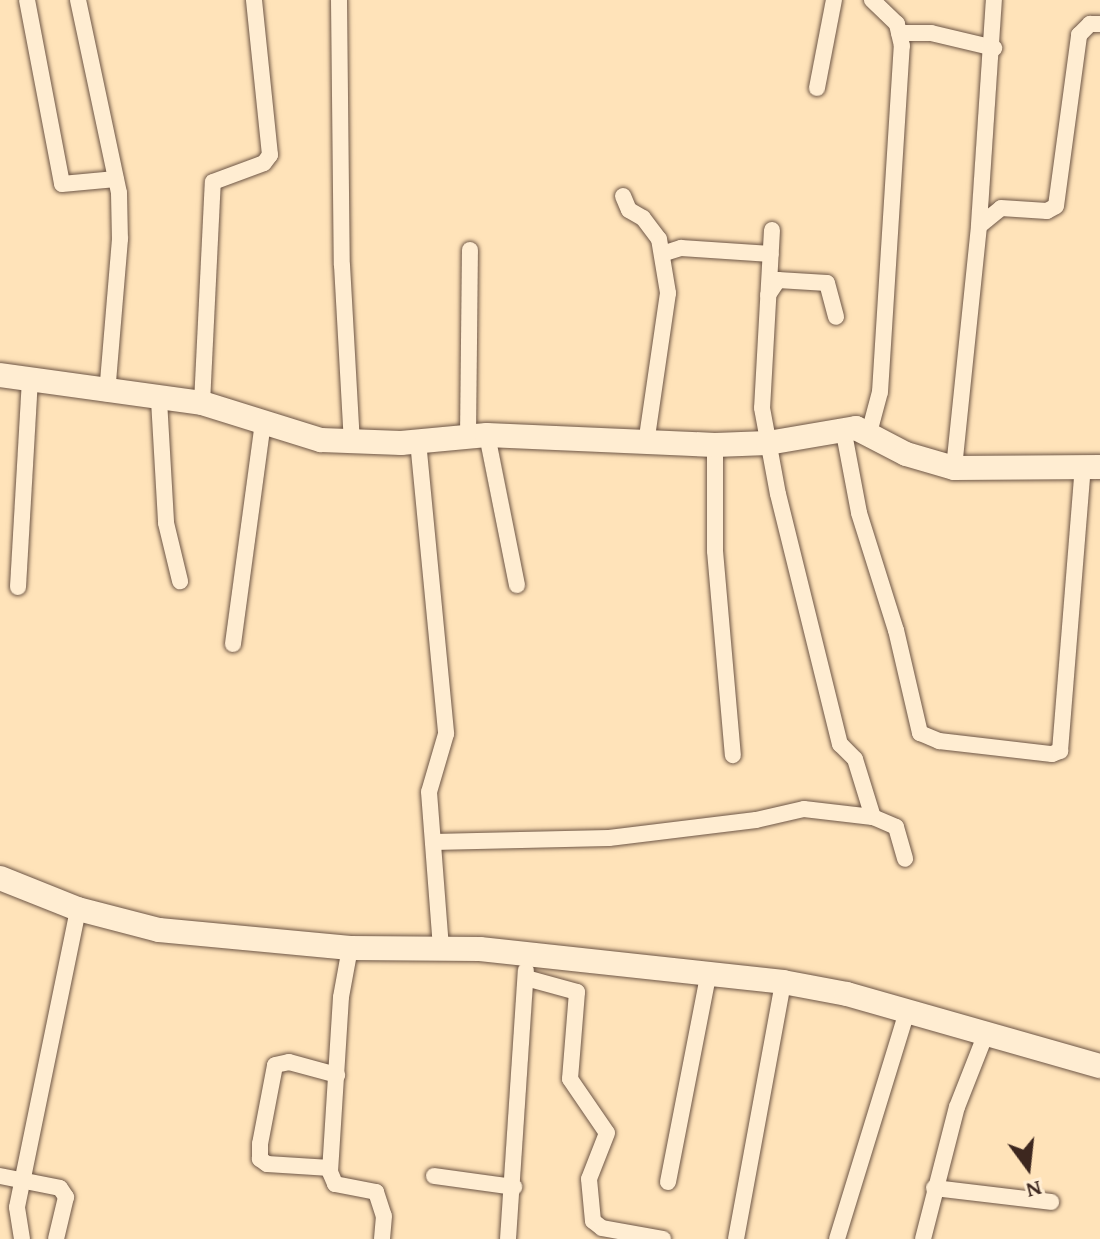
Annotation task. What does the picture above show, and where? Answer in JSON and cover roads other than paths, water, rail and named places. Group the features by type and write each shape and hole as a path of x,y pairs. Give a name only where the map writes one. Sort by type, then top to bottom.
{"street":[{"path":"27,0 62,184 116,179"},
{"path":"78,0 116,179 120,239 107,393"},
{"path":"202,403 213,182 264,163 270,155 254,0"},
{"path":"339,0 342,280 352,442"},
{"path":"817,88 834,0"},
{"path":"869,433 880,392 899,33 884,7 872,0"},
{"path":"954,468 979,226 994,48 994,0"},
{"path":"979,226 1001,208 1047,211 1056,206 1079,35 1090,24 1100,24"},
{"path":"899,33 931,33 994,48"},
{"path":"623,196 629,210 643,218 659,239 662,254 666,320 646,443"},
{"path":"772,230 762,408 768,443 810,636 840,744 855,759 873,817"},
{"path":"662,254 681,248 771,254"},
{"path":"470,250 478,436 517,585"},
{"path":"767,297 778,280 827,283 836,317"},
{"path":"0,375 107,393 202,403 321,440 418,441 478,436 715,445 768,443 843,428 869,433 906,454 954,468 1092,467 1060,751 1052,754 939,741 920,733 896,630 859,513 843,428"},
{"path":"18,587 30,379"},
{"path":"159,400 166,523 180,581"},
{"path":"233,644 263,423"},
{"path":"418,441 446,734 429,792 441,949"},
{"path":"715,445 715,551 733,755"},
{"path":"433,842 634,835 756,820 804,809 873,817 896,827 905,859"},
{"path":"0,878 78,909 159,930 350,948 528,953 709,971 783,982 907,1012 1100,1066"},
{"path":"22,1239 17,1218 23,1177 78,909"},
{"path":"350,948 341,997 330,1168 335,1184 376,1192 383,1204 382,1239"},
{"path":"508,1239 528,953"},
{"path":"668,1182 709,971"},
{"path":"526,978 577,992 570,1079 607,1133 589,1179 593,1221 602,1228 663,1239"},
{"path":"736,1239 783,982"},
{"path":"837,1239 907,1012"},
{"path":"923,1239 934,1188 985,1036"},
{"path":"330,1168 267,1164 260,1159 260,1144 275,1065 289,1062 337,1075"},
{"path":"0,1176 23,1177 60,1188 66,1197 56,1239"},
{"path":"434,1176 514,1187"},
{"path":"934,1188 1051,1202"}]}
